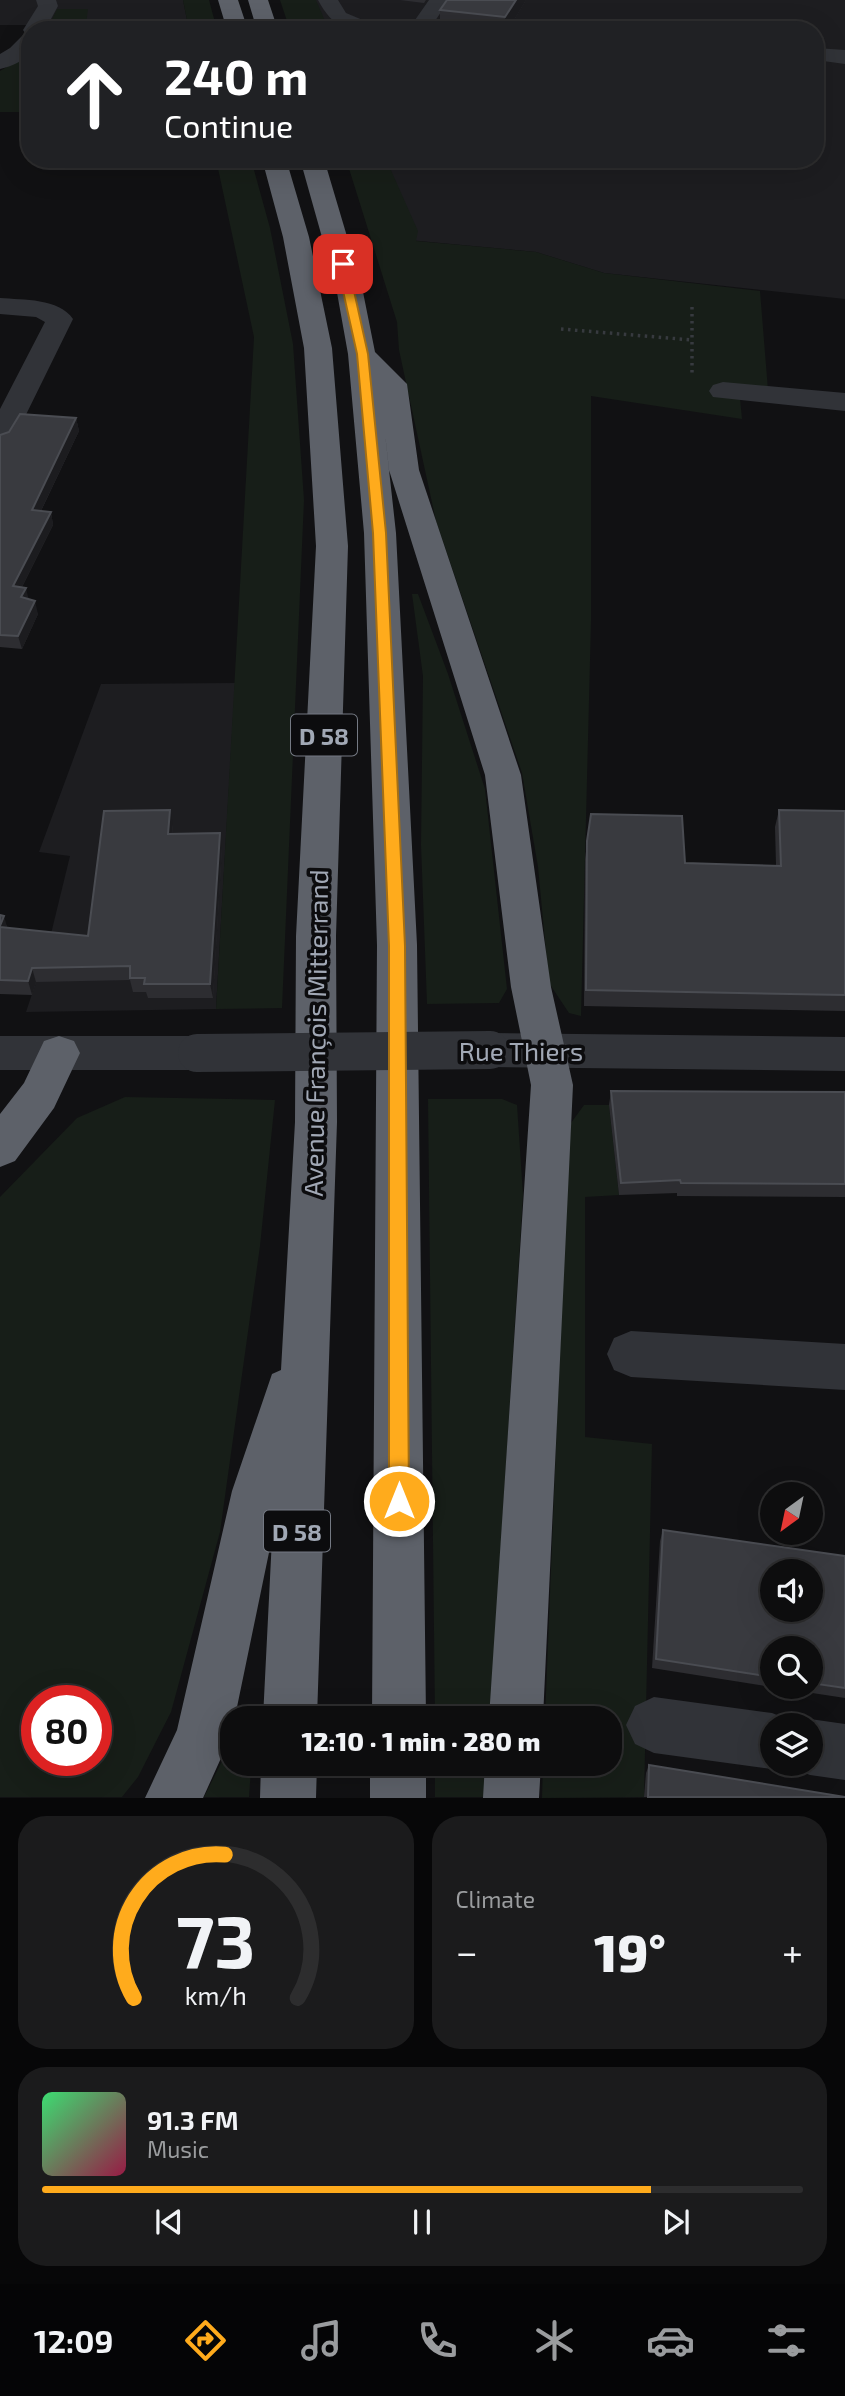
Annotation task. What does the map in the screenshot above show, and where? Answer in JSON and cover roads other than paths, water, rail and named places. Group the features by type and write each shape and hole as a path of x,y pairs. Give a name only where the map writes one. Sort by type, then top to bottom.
{"highway":[{"path":"228,0 235,21"},
{"path":"258,0 265,21"},
{"name":"Avenue François Mitterrand","path":"277,168 296,237 318,348 332,546 316,936 316,1122 304,1344 290,1706"},
{"name":"D 58","path":"315,168 349,287 362,354 380,533 397,946 399,1706"},
{"path":"362,354 393,384 404,470 503,775 531,987 552,1085 517,1706"},
{"path":"0,1147 39,1095 58,1053"},
{"path":"173,1797 203,1736 257,1491 304,1344"},
{"path":"288,1797 289,1776"},
{"path":"398,1776 398,1797"},
{"path":"511,1797 512,1776"}],"street":[{"path":"39,21 48,6 46,0"},
{"path":"328,0 338,17 348,21"},
{"path":"424,21 439,0"},
{"path":"0,62 21,49"},
{"path":"824,55 845,57"},
{"path":"0,306 42,310 60,319 0,437"},
{"path":"723,391 845,402"},
{"name":"Rue Thiers","path":"0,1054 545,1050 845,1054"},
{"path":"631,1354 845,1367"},
{"path":"654,1725 760,1739"},
{"path":"823,1749 845,1752"}]}
